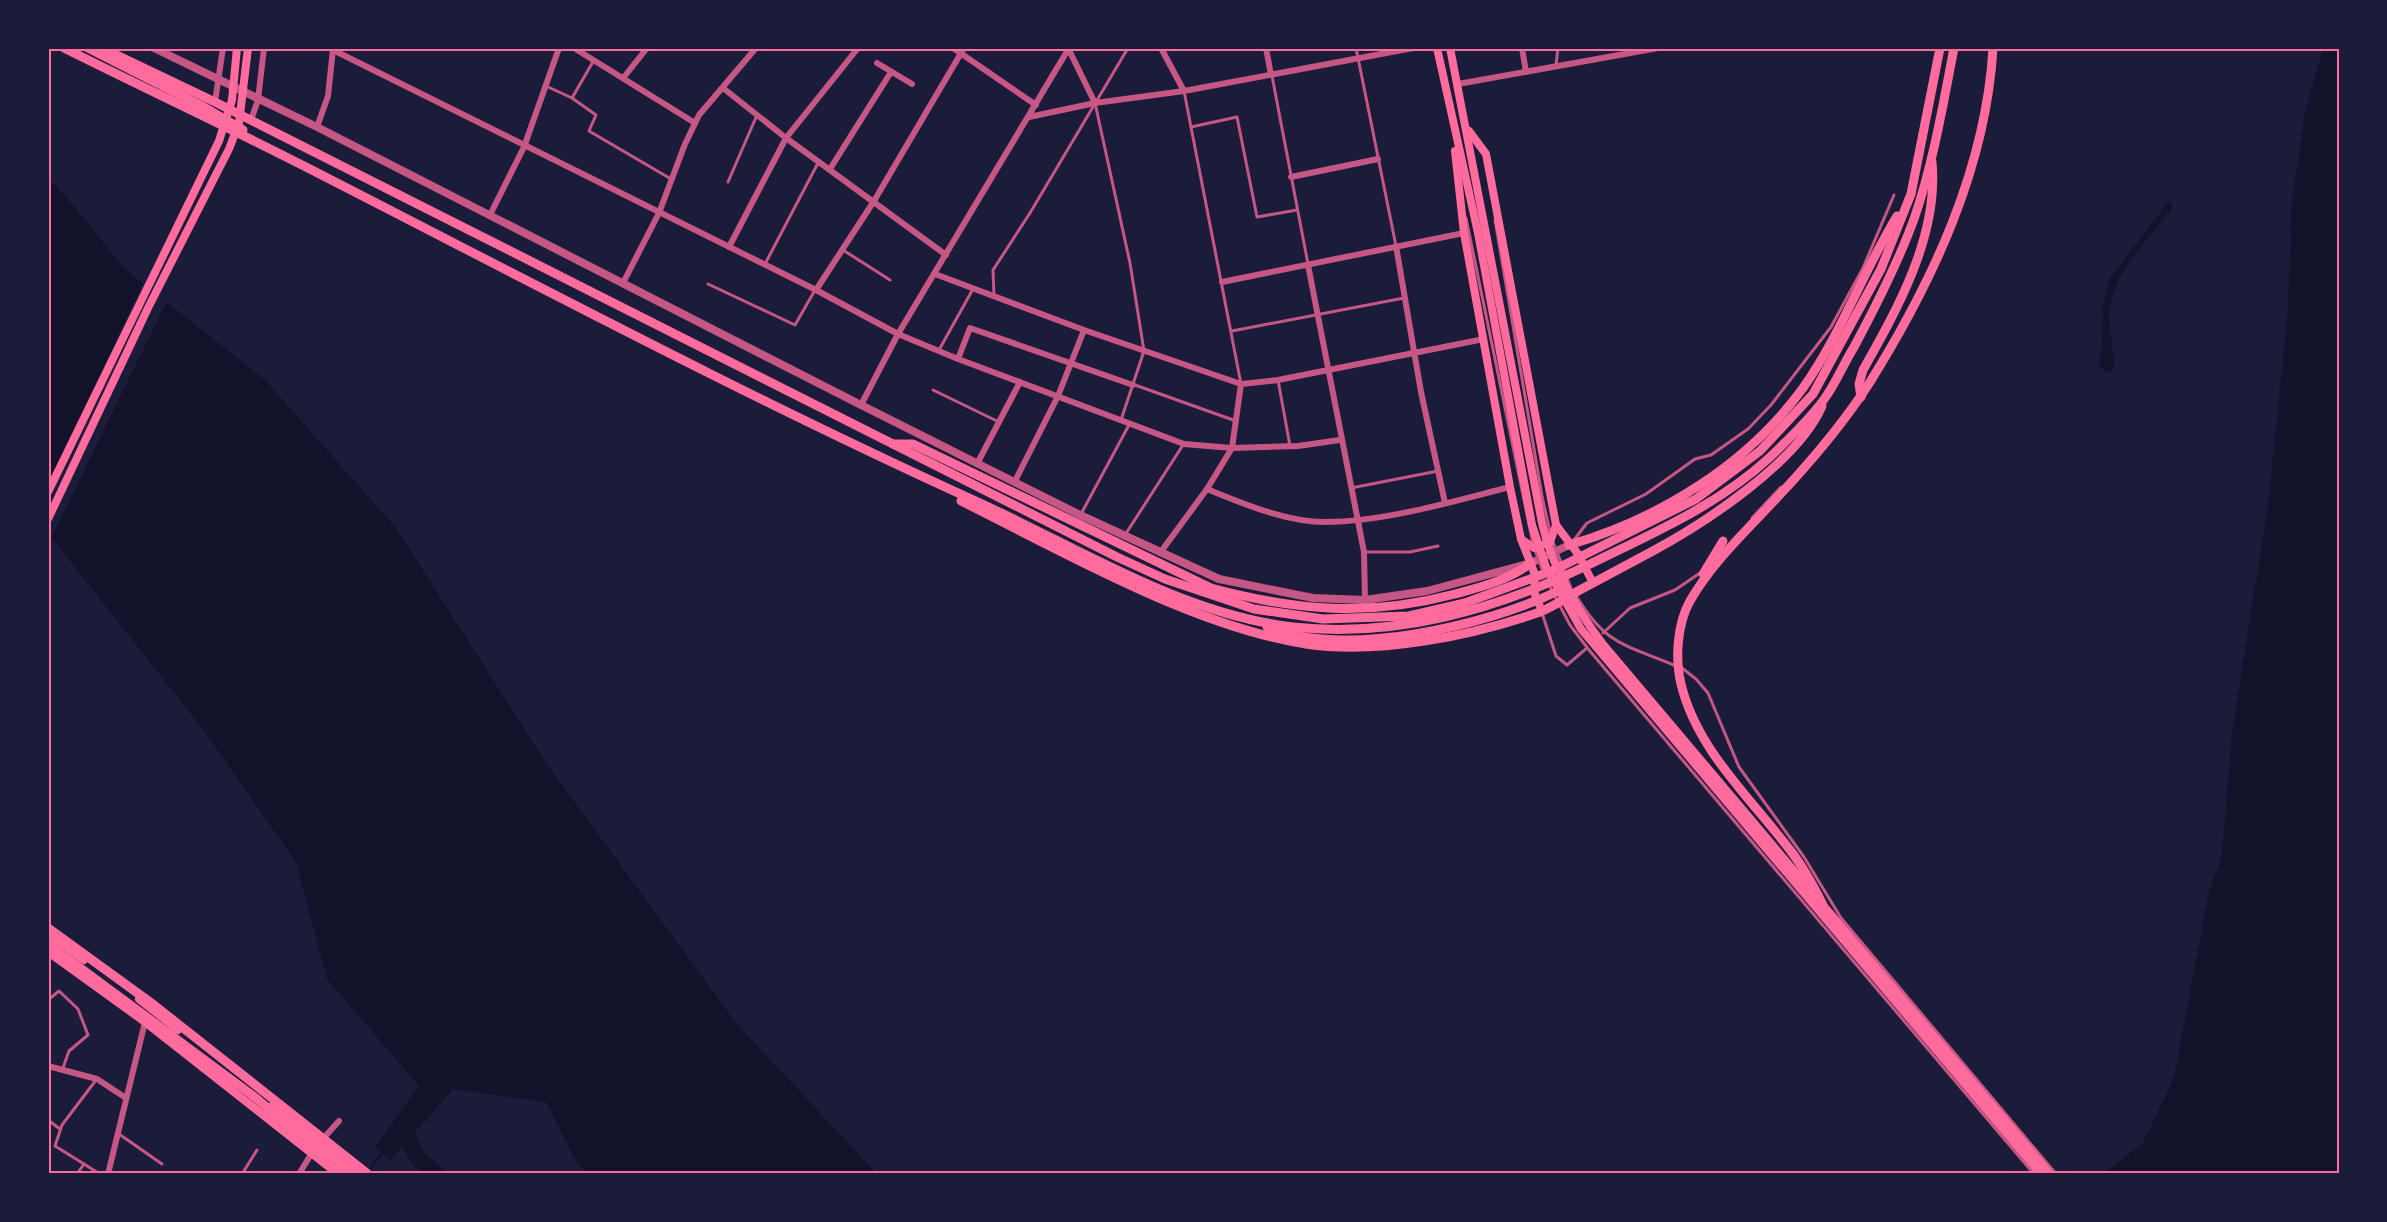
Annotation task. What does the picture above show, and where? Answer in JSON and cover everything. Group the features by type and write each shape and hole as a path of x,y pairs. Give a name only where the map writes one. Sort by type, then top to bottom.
{"highway":[{"path":"64,48 302,165 883,459 1197,603 1289,635 1353,639 1452,628 1555,592"},
{"path":"88,48 202,106 302,165"},
{"path":"102,48 216,102 1020,509 1165,579 1263,611 1323,619 1375,619 1434,611 1495,593 1552,571 1696,499 1760,451 1813,394 1881,269 1911,194 1940,48"},
{"path":"883,459 934,488 1141,589 1262,636 1308,644 1353,648 1441,638 1542,611 1676,539 1731,503 1777,464 1816,418 1898,258 1914,217 1931,157 1954,48"},
{"path":"1689,603 1733,545 1807,467 1839,427 1894,341 1950,229 1963,196 1978,147 1988,98 1993,48"},
{"path":"1862,402 1859,384 1863,370 1911,276 1923,239 1934,184 1931,157"},
{"path":"1569,545 1614,530 1655,511 1724,467 1775,420 1803,388 1854,303 1889,229 1911,194"},
{"path":"1251,620 1316,628 1395,627 1464,614 1528,591 1645,537 1707,504 1767,460 1825,398"},
{"path":"891,444 913,444 1211,588 1258,601 1304,608 1363,610 1398,606 1431,600 1493,582 1519,572 1531,563"},
{"path":"1723,541 1689,603 1678,647 1680,681 1692,719 1711,749 1794,855 1823,905"},
{"path":"48,928 154,1005 368,1174"},
{"path":"48,944 354,1173"}],"main road":[{"path":"48,492 219,141 227,120 237,48"},
{"path":"48,519 148,308 229,149 239,123 248,48"},
{"path":"1437,48 1548,550 1565,585 1585,620 1602,643 2050,1174"},
{"path":"1450,48 1467,129 1479,232 1527,504 1539,551 1555,592 1581,629 2041,1174"},
{"path":"1467,129 1486,154 1556,525 1578,554 1593,583"},
{"path":"1455,133 1455,166 1463,208 1479,232 1484,339 1510,487 1521,539 1531,563 1535,595 1542,611"},
{"path":"1521,539 1534,548 1550,542 1556,525"},
{"path":"48,934 129,991 320,1142 354,1173"},
{"path":"48,952 145,1022 338,1174"}],"street":[{"path":"153,48 317,127 1080,515 1219,579 1313,598 1365,600 1427,591 1531,563 1569,545"},
{"path":"216,102 223,48"},
{"path":"251,120 258,100 264,48"},
{"path":"490,215 524,147 559,48"},
{"path":"574,48 695,123"},
{"path":"624,77 647,48"},
{"path":"623,284 659,213 695,123 756,48"},
{"path":"729,248 786,138 858,48"},
{"path":"953,48 962,50 1036,105"},
{"path":"1068,48 1095,104"},
{"path":"861,405 898,334 1068,48"},
{"path":"1161,48 1184,91"},
{"path":"1266,48 1271,75"},
{"path":"1029,117 1095,104 1184,91 1413,48"},
{"path":"1522,48 1527,72"},
{"path":"1458,84 1658,48"},
{"path":"317,127 328,96 333,49 524,147 816,290 898,334 958,359 1184,444 1232,448 1290,447 1341,441"},
{"path":"816,290 874,201 962,50"},
{"path":"877,63 912,84"},
{"path":"830,169 891,72"},
{"path":"723,88 786,138 946,255"},
{"path":"1291,177 1378,159"},
{"path":"1222,282 1396,246 1479,232"},
{"path":"1396,246 1445,503"},
{"path":"1308,265 1349,488 1364,552 1365,600"},
{"path":"935,274 1084,330 1241,384 1327,371 1415,351 1484,339"},
{"path":"958,359 970,328 1133,385"},
{"path":"1015,481 1073,364 1084,330"},
{"path":"978,462 1020,382"},
{"path":"1160,553 1207,489 1232,448 1241,384"},
{"path":"1207,489 1244,504 1324,522 1357,520 1445,503 1510,487"},
{"path":"108,1174 145,1022"},
{"path":"48,1066 98,1078 126,1098"},
{"path":"299,1174 320,1142 339,1121"}],"lane":[{"path":"994,296 993,270 1030,213 1128,48"},
{"path":"1356,48 1396,246"},
{"path":"1556,67 1558,48"},
{"path":"572,98 594,60"},
{"path":"1271,75 1308,265"},
{"path":"545,85 572,98 596,115 589,131 672,180"},
{"path":"1184,91 1241,384"},
{"path":"1095,104 1130,263 1144,351 1121,420"},
{"path":"728,182 757,114"},
{"path":"1191,127 1237,117 1257,217 1297,210"},
{"path":"764,265 819,161"},
{"path":"1569,545 1587,523 1646,494 1695,459 1711,455 1748,429 1794,378 1831,327 1863,268 1894,195"},
{"path":"1495,201 1479,232 1557,555 1579,601 1592,622 1608,637 1685,669 1702,685 1714,702 1739,768 1804,857 1831,905 2056,1174"},
{"path":"843,250 890,280"},
{"path":"708,284 795,325 816,290"},
{"path":"939,350 974,288"},
{"path":"1232,331 1405,298"},
{"path":"1278,380 1290,447"},
{"path":"1133,385 1237,421"},
{"path":"933,390 999,422"},
{"path":"1080,515 1130,423"},
{"path":"1125,535 1184,444"},
{"path":"1349,488 1438,471"},
{"path":"1542,611 1556,656 1567,666 1630,608 1675,590 1694,579 1781,487"},
{"path":"1364,552 1410,552 1438,546"},
{"path":"1555,592 1570,626 1589,650 2034,1174"},
{"path":"48,1000 59,991 78,1009 88,1035 69,1051 63,1069"},
{"path":"98,1078 60,1129 55,1146 100,1174"},
{"path":"48,1120 60,1129"},
{"path":"118,1134 162,1164"},
{"path":"242,1174 257,1150"},
{"path":"77,1174 84,1164"}],"shaded area":[{"path":"2323,48 2339,48 2339,1174 2104,1174 2143,1143 2174,1078 2209,892 2222,855 2232,732 2268,506 2288,308 2292,200 2305,113"},
{"path":"48,180 57,186 125,269 265,380 396,528 546,763 736,1023 877,1174 588,1174 576,1162 546,1102 453,1089 415,1132 423,1152 449,1174 425,1172 415,1167 403,1146 390,1161 375,1147 419,1086 327,979 296,862 202,728 48,533"},
{"path":"2169,201 2173,206 2126,266 2113,293 2110,316 2114,369 2109,373 2101,368 2099,363 2102,347 2103,303 2110,278"}],"pier":[{"path":"144,281 168,299 50,540 48,484"}],"waterway":[{"path":"368,1172 383,1151"}]}
